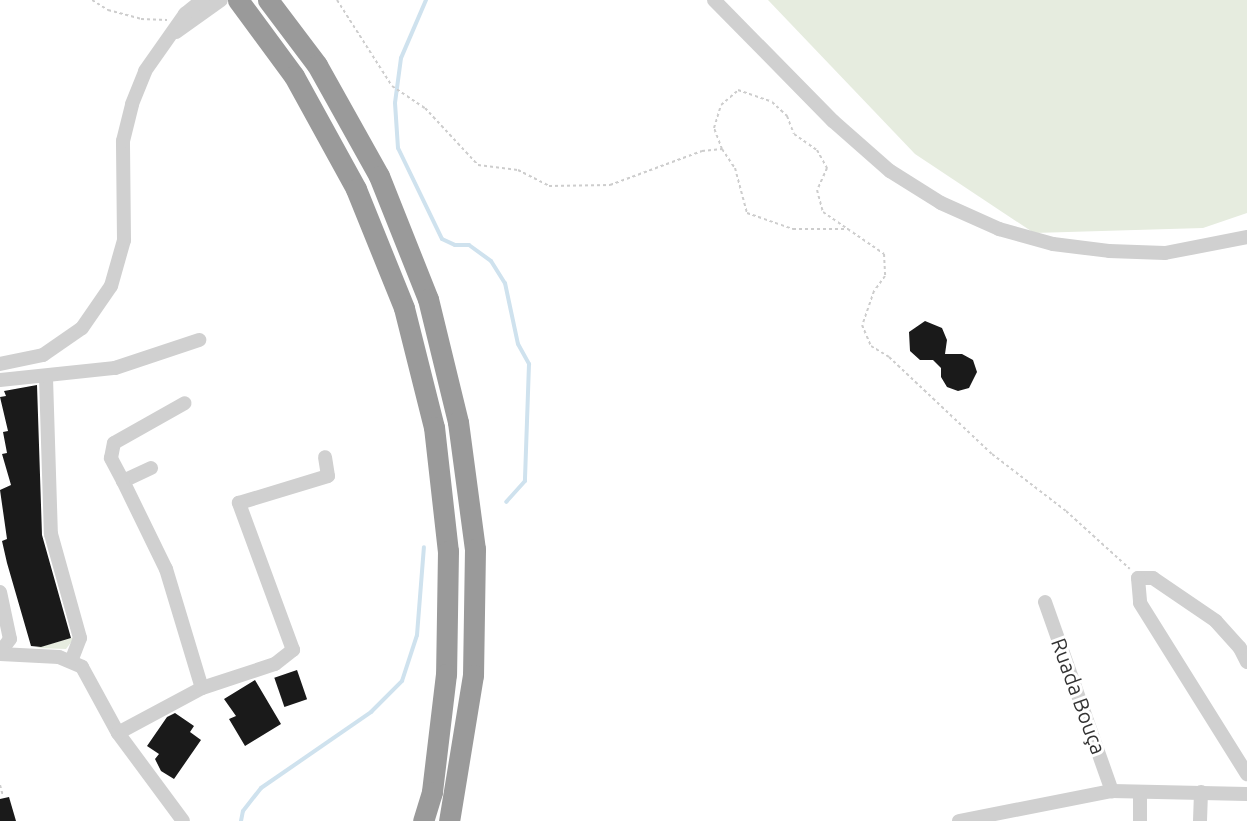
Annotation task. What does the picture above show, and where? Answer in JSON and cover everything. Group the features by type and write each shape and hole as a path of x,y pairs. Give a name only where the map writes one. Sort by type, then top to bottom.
{"highway":[{"path":"238,0 294,76 357,189 404,308 434,428 448,551 446,674 432,792 423,821"},
{"path":"268,0 317,65 379,176 428,299 458,423 475,549 473,675 449,821"}],"street":[{"path":"0,364 45,353 82,327 111,286 124,240 123,141 128,123 146,71 202,0"},
{"path":"187,19 221,0"},
{"path":"714,0 833,121 890,171 960,212 999,229 1053,244 1109,251 1165,253 1247,237"},
{"path":"0,380 46,378 115,368 199,340"},
{"path":"46,378 51,534 80,638 72,660"},
{"path":"185,403 114,443 111,458 166,569 202,688"},
{"path":"118,733 202,688 275,664 293,650 239,503 328,476 325,457"},
{"path":"123,481 151,468"},
{"path":"1247,662 1240,648 1216,621 1153,578 1138,578 1140,603 1247,774"},
{"path":"0,592 10,629 7,648 0,654"},
{"name":"Ruada Bouça","path":"1045,602 1112,791"},
{"path":"0,654 72,660 91,679 118,733 183,821"},
{"path":"959,821 1112,791 1247,794"},
{"path":"1140,792 1140,821"},
{"path":"1200,821 1201,792"}],"path":[{"path":"92,0 108,10 141,19 187,19"},
{"path":"337,0 392,86 425,108 478,165 518,170 549,186 610,185 702,151 722,149"},
{"path":"848,230 793,229 747,213 735,168 722,149 714,128 721,105 738,90 772,102 787,116 794,134 817,150 827,168 817,190 823,213 848,230 884,255 885,276 874,291 861,326 871,346 889,357 992,454 1120,557 1138,578"},
{"path":"0,785 3,796"}],"shaded area":[{"path":"768,0 1247,0 1247,213 1203,228 1034,233 915,154"},
{"path":"75,637 66,649 36,648"}],"building":[{"path":"925,321 942,328 947,340 945,354 962,354 973,360 977,372 969,388 958,391 947,387 941,377 941,368 933,360 920,360 910,351 909,332"},
{"path":"37,385 42,535 71,638 41,647 31,646 7,563 2,541 7,539 0,490 11,485 2,454 7,453 3,432 8,431 0,397 6,396 4,391"},
{"path":"297,670 307,699 284,707 274,678"},
{"path":"255,680 281,724 245,746 229,719 236,716 224,699"},
{"path":"175,713 194,726 190,732 201,740 174,779 161,771 155,759 159,754 147,746 167,717"},
{"path":"9,797 16,821 0,821 0,799"}],"waterway":[{"path":"426,0 401,58 395,103 398,148 442,239 455,245 469,245 491,261 505,283 518,344 529,364 525,481 506,502"},
{"path":"241,821 243,811 261,788 371,712 402,681 417,635 424,547"}]}
